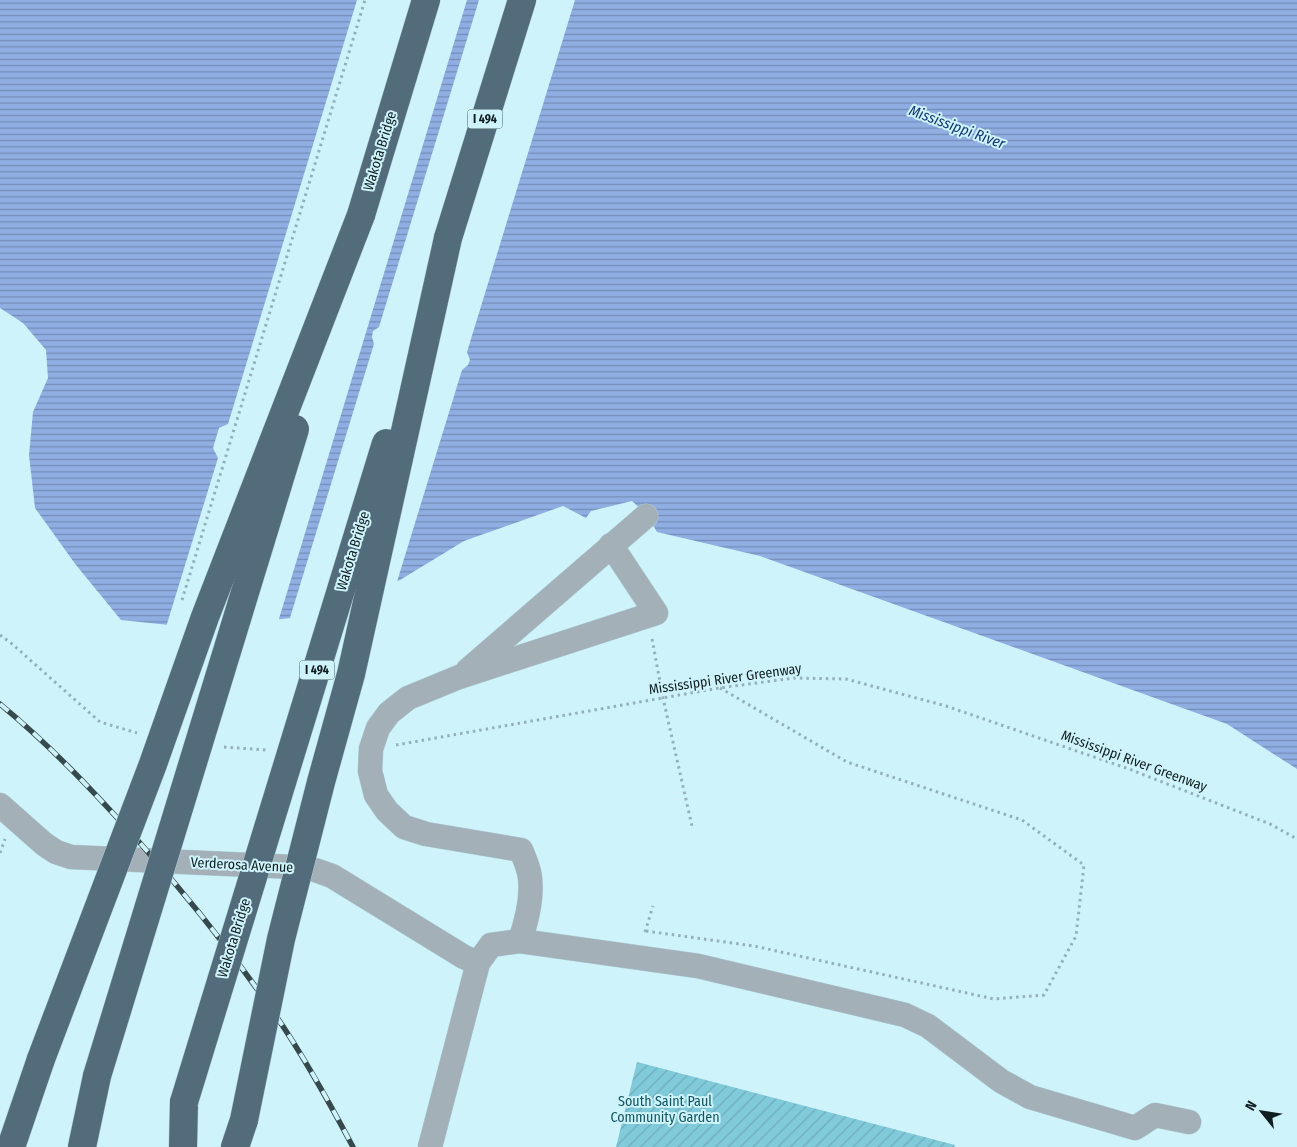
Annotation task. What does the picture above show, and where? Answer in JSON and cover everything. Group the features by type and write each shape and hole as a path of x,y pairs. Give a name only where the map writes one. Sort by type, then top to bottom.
{"highway":[{"name":"Wakota Bridge","path":"82,1147 97,1076 426,0"},
{"name":"Wakota Bridge","path":"183,1147 184,1102 522,0"},
{"path":"11,1147 41,1059 153,764 205,617 361,215"},
{"path":"235,1147 244,1120 281,939 351,674 448,238"}],"street":[{"path":"459,677 646,516"},
{"path":"520,941 527,922 530,895 529,873 521,850 426,834 404,827 387,811 376,795 370,770 371,749 378,728 389,713 408,698 459,677 656,613 611,545"},
{"name":"Verderosa Avenue","path":"0,805 44,844 56,852 71,857 295,866 315,870 332,876 464,957 478,963"},
{"path":"430,1147 478,963 492,945 520,941 698,966 905,1015 928,1026 1001,1081 1030,1097 1135,1128 1155,1115 1189,1122"}],"path":[{"path":"179,608 365,0"},
{"path":"648,616 663,698 692,826"},
{"name":"Mississippi River Greenway","path":"371,749 719,688 794,678 846,679 946,706 1129,769 1270,824 1297,839"},
{"path":"646,931 754,946 994,999 1044,995 1076,936 1084,865 1022,820 847,762 719,688"},
{"path":"138,739 141,730"}],"green space":[{"name":"South Saint Paul Community Garden","path":"637,1062 955,1145 954,1147 616,1147"}],"water":[{"name":"Mississippi River","path":"0,0 1297,0 1297,769 1227,724 760,556 657,532 647,515 632,501 591,511 586,518 563,506 464,541 400,580 309,616 198,628 121,620 76,565 35,508 29,455 33,412 48,378 46,350 23,323 0,308"}],"pier":[{"path":"357,0 467,0 278,622 198,631 166,627 218,458 213,448 219,428 228,424"},
{"path":"479,0 575,0 467,352 470,360 468,365 462,370 396,585 310,618 289,621 374,344 373,331 379,327"}],"railway":[{"path":"0,704 90,789 194,906 244,971 287,1032 353,1147"}]}
